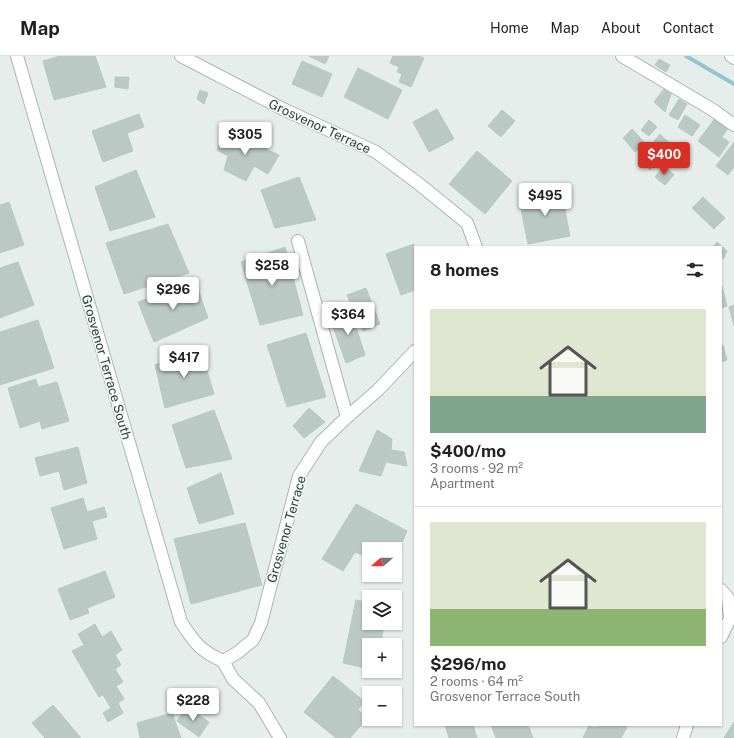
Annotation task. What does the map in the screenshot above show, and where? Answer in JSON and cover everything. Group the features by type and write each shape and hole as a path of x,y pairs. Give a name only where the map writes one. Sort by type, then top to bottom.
{"street":[{"name":"Grosvenor Terrace South","path":"17,56 181,622 196,644 209,654 223,661"},
{"name":"Grosvenor Terrace","path":"182,56 283,109 376,152 419,184 467,224 476,246"},
{"path":"622,56 713,110 734,125"},
{"path":"298,241 346,417"},
{"name":"Grosvenor Terrace","path":"223,661 237,653 253,640 261,623 299,476 321,442 346,417 378,390 414,352"},
{"path":"722,591 728,598 730,618 722,635"},
{"path":"223,661 233,679 259,703 280,738"},
{"path":"683,738 687,726"}],"building":[{"path":"60,56 95,56 106,87 54,100 43,61"},
{"path":"309,56 329,56 325,64"},
{"path":"393,56 419,56 424,58 411,87 399,82 402,74 397,72 399,67 390,63"},
{"path":"659,59 670,65 666,72 655,65"},
{"path":"302,61 332,74 322,97 292,84"},
{"path":"358,68 402,90 388,119 344,97"},
{"path":"115,77 129,77 128,89 115,87"},
{"path":"664,89 671,94 665,112 654,102"},
{"path":"200,90 208,93 204,104 197,99"},
{"path":"679,99 687,104 678,120 669,115"},
{"path":"437,109 454,139 429,152 413,122"},
{"path":"502,110 515,121 501,137 488,126"},
{"path":"139,114 144,127 127,133 133,151 103,162 92,131"},
{"path":"685,115 700,125 692,136 678,127"},
{"path":"716,117 729,127 722,137 729,142 719,157 698,141"},
{"path":"649,120 657,127 649,136 641,130"},
{"path":"632,129 644,142 635,152 623,138"},
{"path":"224,130 279,155 268,174 254,166 246,181 224,170 228,156 217,150"},
{"path":"660,134 672,146 663,158 650,146"},
{"path":"734,142 734,167 728,175 716,166"},
{"path":"477,151 512,181 485,214 449,184"},
{"path":"646,152 657,162 650,170 639,160"},
{"path":"664,166 674,175 665,185 655,177"},
{"path":"136,170 155,217 110,231 95,187"},
{"path":"299,177 316,220 275,228 261,190"},
{"path":"561,190 570,236 528,244 519,199"},
{"path":"703,197 725,218 714,229 692,208"},
{"path":"9,202 24,245 0,253 0,205"},
{"path":"168,224 189,273 124,294 106,243"},
{"path":"717,242 721,246 714,246"},
{"path":"414,244 414,290 401,295 386,254"},
{"path":"722,246 727,251 724,258 722,259"},
{"path":"285,247 303,315 260,325 241,262"},
{"path":"18,262 34,305 0,318 0,268"},
{"path":"195,281 208,318 154,342 138,302"},
{"path":"722,286 727,306 722,308"},
{"path":"366,288 380,324 363,331 347,295"},
{"path":"734,305 734,326 729,307"},
{"path":"350,309 365,355 346,363 330,318"},
{"path":"38,320 54,368 0,385 0,332"},
{"path":"306,333 326,397 287,407 267,345"},
{"path":"722,346 727,360 722,362"},
{"path":"200,348 214,394 165,408 155,365"},
{"path":"36,379 38,387 57,382 69,421 42,429 40,421 20,428 8,388"},
{"path":"309,408 325,422 304,438 293,426"},
{"path":"214,410 232,459 186,468 172,425"},
{"path":"377,430 392,439 391,450 404,452 407,466 386,462 381,476 359,471"},
{"path":"78,447 87,483 64,490 59,471 40,476 35,458"},
{"path":"221,473 234,514 199,524 187,488"},
{"path":"83,498 87,512 104,507 107,517 92,521 97,539 64,549 51,508"},
{"path":"356,504 407,531 402,543 362,542 362,555 355,552 343,571 322,559"},
{"path":"245,523 262,585 191,604 174,539"},
{"path":"105,571 115,597 87,608 89,613 70,620 58,589"},
{"path":"356,600 362,601 362,630 383,630 382,638 362,638 362,667 343,663"},
{"path":"95,624 102,637 111,631 122,650 115,655 121,665 115,669 123,682 116,686 124,699 118,703 123,713 108,722 103,713 111,708 103,695 99,697 72,651 84,645 78,634"},
{"path":"333,676 362,699 362,704 358,710 362,714 362,725 350,738 336,738 304,712"},
{"path":"53,705 81,738 45,738 32,723"},
{"path":"187,707 209,722 199,737 177,721"},
{"path":"172,713 181,738 140,738 137,723"},
{"path":"734,722 734,738 724,738"},
{"path":"445,726 473,726 477,738 449,738"},
{"path":"491,726 528,726 533,738 496,738"},
{"path":"589,726 595,728 596,726 627,727 621,738 583,738"}],"waterway":[{"path":"686,56 734,84"}]}
